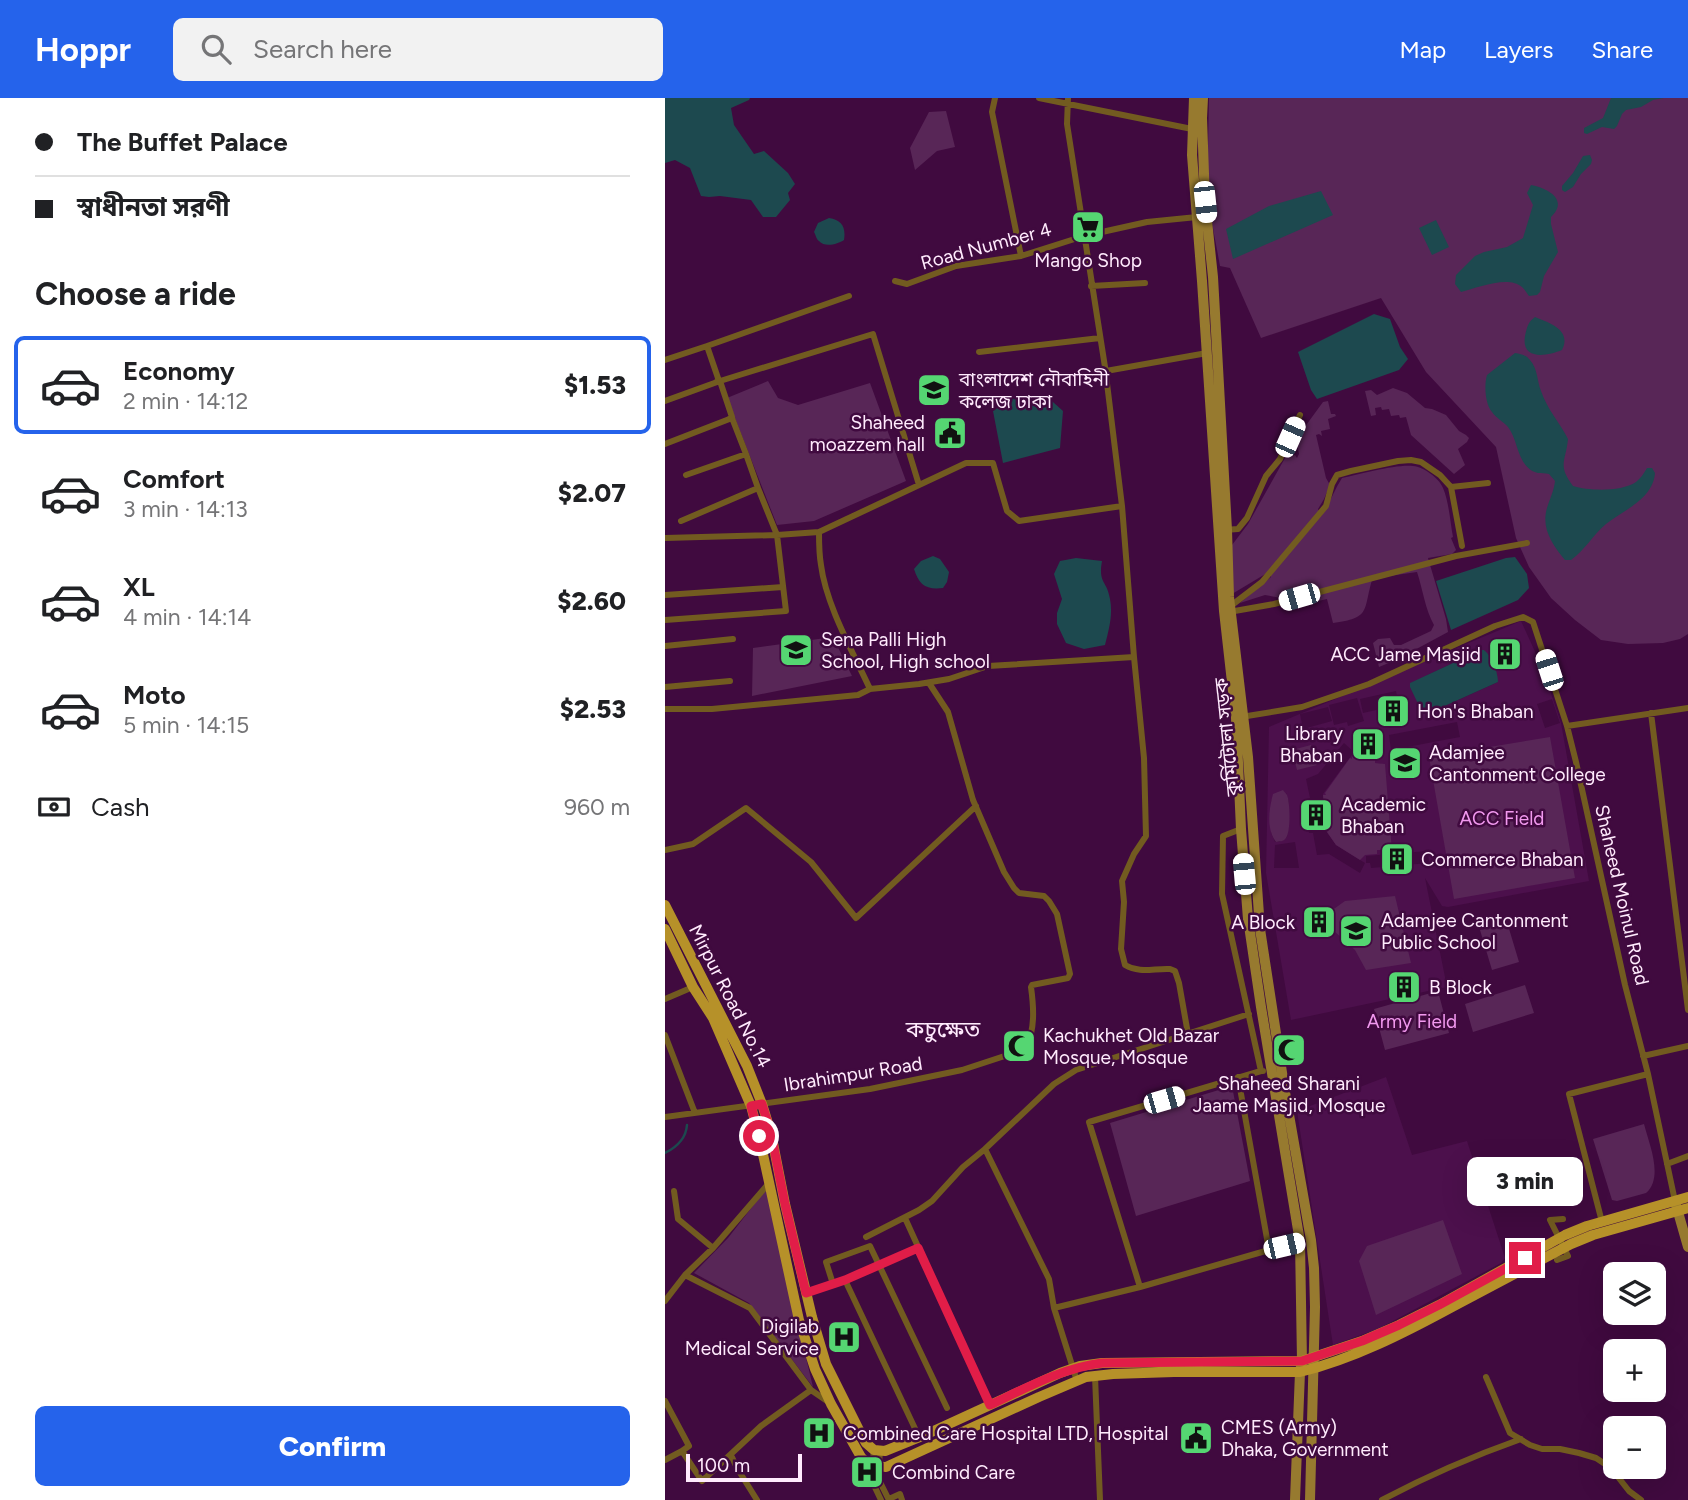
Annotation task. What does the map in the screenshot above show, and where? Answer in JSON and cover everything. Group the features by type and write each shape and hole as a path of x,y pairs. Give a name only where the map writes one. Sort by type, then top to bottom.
{"main road":[{"name":"কুর্মিটোলা সড়ক","path":"1194,98 1192,155 1239,718 1241,829 1248,919 1266,1070 1300,1242 1301,1366 1294,1500"},
{"name":"কুর্মিটোলা সড়ক","path":"1203,98 1205,202 1213,277 1223,529"},
{"name":"কুর্মিটোলা সড়ক","path":"1239,718 1248,757 1260,929 1314,1268 1310,1500"},
{"name":"Mirpur Road No.14","path":"665,905 747,1066 799,1320 815,1369 861,1457 867,1464 875,1466"},
{"name":"Mirpur Road No.14","path":"665,929 692,987 713,1018 771,1133 806,1293 826,1364 866,1443 880,1450"},
{"path":"880,1450 919,1437 1080,1366 1102,1363 1301,1366 1313,1369 1402,1333 1571,1244 1680,1206 1688,1197"},
{"path":"875,1466 886,1467 1077,1381 1095,1376 1301,1366 1314,1356 1362,1341 1399,1325 1565,1235 1602,1222 1680,1206"},
{"path":"1680,1206 1688,1247"}],"street":[{"path":"995,98 992,112 1021,256"},
{"path":"1039,98 1067,101 1192,129"},
{"path":"1067,101 1067,124 1106,371 1122,506 1144,758 1146,836 1134,854 1122,881 1124,902 1121,949 1125,965 1133,970 1175,971 1188,1034"},
{"name":"Road Number 4","path":"895,281 907,284 956,266 1021,256 1084,236 1147,222 1197,217"},
{"path":"1091,286 1145,283"},
{"path":"665,360 849,296"},
{"path":"665,401 720,381 873,334 919,485"},
{"path":"979,352 1100,338"},
{"path":"665,401 719,381 707,346"},
{"path":"1106,371 1207,353"},
{"path":"665,444 732,417 720,381"},
{"path":"1223,529 1238,529 1247,518 1266,476 1280,459 1300,415"},
{"path":"665,444 732,418 746,454 722,463 746,454 758,488 703,512"},
{"path":"1229,610 1262,582 1326,506 1337,475 1411,460 1421,462 1440,475 1451,487 1462,546"},
{"path":"665,538 819,532 966,463 993,463 1007,511 1019,522 1122,506"},
{"path":"1451,487 1488,483"},
{"path":"665,620 786,611 777,535 758,488 736,498"},
{"path":"819,532 825,584 870,689"},
{"path":"1229,610 1274,604 1456,556 1527,542"},
{"path":"665,596 783,587"},
{"name":"Shaheed Moinul Road","path":"1239,718 1301,706 1369,684 1495,626 1523,618 1529,619 1535,626 1567,726 1667,1164 1680,1206"},
{"path":"665,646 733,639"},
{"path":"665,709 712,709 858,695 870,689 949,679 988,666 1134,657"},
{"path":"665,687 730,681"},
{"path":"665,850 693,844 746,808 811,862 856,918 976,806 948,712 929,682"},
{"path":"1567,726 1688,708"},
{"path":"1651,713 1688,1010"},
{"name":"Ibrahimpur Road","path":"665,1117 870,1089 962,1070 1026,1049 1031,1037 1034,1009 1031,987 1068,978 1070,974 1056,914 1049,901 1044,896 1019,893 1014,888 1004,872 976,806"},
{"path":"1140,1287 1089,1122 1266,1070 1249,1014 1221,894 1223,836 1241,829"},
{"path":"665,999 692,987"},
{"path":"866,1237 932,1201 964,1167 1054,1084 1076,1070 1249,1014"},
{"path":"665,1035 695,1113"},
{"path":"1643,1056 1688,1046"},
{"path":"1602,1222 1569,1094 1648,1074"},
{"path":"1238,1077 1269,1250"},
{"path":"985,1149 1049,1279 1054,1308 1077,1381"},
{"path":"1667,1164 1688,1156"},
{"path":"665,1301 685,1275 713,1248 769,1183"},
{"path":"674,1191 678,1219 713,1248"},
{"path":"905,1218 990,1405"},
{"path":"1557,1260 1568,1256 1550,1220 1563,1219"},
{"path":"1054,1308 1300,1242"},
{"path":"833,1284 826,1262 870,1247 947,1408"},
{"path":"806,1293 845,1280 918,1248"},
{"path":"685,1275 750,1308 811,1390 831,1404"},
{"path":"845,1280 919,1437"},
{"path":"1095,1376 1100,1500"},
{"path":"1486,1377 1510,1433 1542,1449 1560,1449 1596,1458 1611,1468 1629,1491 1641,1500"},
{"path":"682,1451 702,1481 761,1426 811,1390"},
{"path":"665,1401 689,1446 665,1460"},
{"path":"1382,1500 1480,1453 1521,1439"},
{"path":"880,1450 871,1479 881,1500"},
{"path":"731,1455 757,1500"},
{"path":"875,1466 889,1499 900,1494 902,1500"}],"shaded area":[{"path":"665,98 750,98 731,108 734,125 754,154 764,151 788,173 795,184 788,193 790,200 776,217 763,217 751,200 701,196 690,168 675,160 665,163"},
{"path":"1611,98 1664,98 1626,110 1614,129 1602,127 1584,133 1584,128 1603,118"},
{"path":"1590,155 1591,164 1573,187 1565,192 1562,190 1562,186 1583,156"},
{"path":"1531,185 1550,192 1558,205 1551,217 1551,224 1558,252 1544,276 1540,292 1529,296 1516,284 1501,282 1461,292 1455,284 1456,275 1475,256 1507,247 1523,238 1533,205 1527,193"},
{"path":"1321,191 1333,215 1233,259 1226,229 1269,206"},
{"path":"829,218 840,222 844,228 844,240 828,245 818,240 814,232 818,223"},
{"path":"1436,220 1449,247 1432,255 1419,228"},
{"path":"1374,314 1390,319 1400,347 1408,359 1399,370 1317,399 1311,390 1298,352"},
{"path":"1535,317 1562,332 1562,350 1536,355 1527,350 1526,330"},
{"path":"1515,353 1525,356 1533,364 1544,398 1568,439 1564,468 1573,486 1596,490 1614,489 1636,482 1647,468 1652,468 1655,473 1649,490 1643,497 1606,524 1571,560 1565,560 1560,554 1552,542 1545,522 1555,481 1549,474 1538,473 1526,466 1512,433 1488,404 1485,389 1487,375"},
{"path":"1018,394 1044,394 1063,411 1060,448 1003,463 993,411"},
{"path":"933,556 940,559 949,572 943,588 924,585 914,569 921,561"},
{"path":"1515,557 1527,574 1529,588 1518,600 1451,630 1436,581"},
{"path":"1076,558 1102,561 1101,574 1111,605 1105,645 1084,649 1066,643 1057,624 1057,613 1062,599 1054,574 1060,561"},
{"path":"1521,621 1542,667 1561,723 1589,881 1448,907 1442,906 1425,878 1447,987 1291,1020 1266,873 1269,727","holes":["1508,640 1516,662 1502,668 1494,646","1480,650 1484,650 1498,682 1427,714 1411,683","1396,691 1403,725 1389,728 1385,708 1363,713 1360,699","1357,698 1364,721 1348,726 1347,722 1334,725 1329,705","1552,699 1560,723 1545,728 1537,704","1328,707 1332,721 1303,729 1300,714","1457,722 1460,737 1391,750 1389,735","1355,735 1384,738 1382,753 1353,750","1344,743 1354,752 1323,794 1326,831 1336,845 1365,863 1360,873 1329,854 1317,855 1313,833 1309,833 1304,800 1310,798 1306,779 1318,774","1352,759 1381,764 1376,840 1329,829 1326,794","1286,793 1289,802 1287,837 1275,842 1271,832 1271,801","1295,842 1299,868 1274,868 1275,845","1428,851 1429,863 1371,868 1370,863 1366,863 1366,856"]},
{"path":"1481,650 1492,660 1498,682 1429,713 1422,712 1410,683"},
{"path":"1386,1077 1412,1155 1467,1141 1505,1258 1501,1263 1378,1329 1333,1345 1297,1111"}],"green space":[{"path":"1209,98 1688,98 1688,634 1663,643 1628,644 1601,640 1551,598 1529,567 1516,538 1496,447 1426,372 1381,298 1261,338 1230,268 1220,266 1207,196"},
{"path":"946,111 955,147 937,151 915,170 910,148 929,112"},
{"path":"768,381 778,398 798,405 870,383 906,481 814,521 777,525 727,398"},
{"path":"1393,388 1407,393 1425,408 1446,415 1459,431 1469,438 1458,449 1465,465 1454,474 1411,435 1406,417 1391,416 1389,409 1382,410 1381,407 1375,408 1376,415 1371,416 1365,391 1371,390 1377,395"},
{"path":"1328,401 1331,414 1336,416 1328,419 1330,429 1321,431 1322,436 1316,435 1330,485 1318,509 1321,516 1342,478 1397,466 1422,468 1431,474 1441,484 1448,505 1451,538 1456,550 1452,554 1428,558 1448,632 1379,667 1373,643 1378,639 1390,638 1394,645 1401,645 1431,631 1434,625 1417,572 1372,580 1366,606 1360,615 1354,619 1333,623 1327,599 1314,602 1304,589 1285,591 1281,598 1265,595 1240,603 1271,577 1271,574 1267,573 1232,594 1232,545 1248,524 1285,458 1295,455 1297,458 1299,454 1296,439 1323,402"},
{"path":"833,637 852,676 752,696 753,648"},
{"name":"ACC Field","path":"1550,737 1575,878 1454,899 1429,757"},
{"path":"1311,745 1317,765 1297,770 1292,750"},
{"path":"1352,755 1375,759 1375,763 1385,764 1392,850 1377,850 1377,854 1365,855 1360,860 1336,845 1327,832 1329,830 1326,830 1323,795 1326,795 1350,758 1352,759"},
{"path":"1283,790 1289,803 1289,829 1283,841 1276,842 1269,819 1270,806 1273,794"},
{"path":"1395,896 1411,963 1366,970 1355,950 1334,931 1331,911 1345,901"},
{"name":"Army Field","path":"1507,922 1519,962 1492,970 1480,930"},
{"name":"Army Field","path":"1525,985 1534,1013 1473,1032 1465,1004"},
{"name":"Army Field","path":"1438,991 1449,1033 1385,1050 1374,1009"},
{"path":"1232,1086 1250,1181 1136,1216 1110,1123"},
{"path":"1644,1124 1654,1160 1651,1186 1646,1193 1612,1200 1593,1139"},
{"path":"767,1188 813,1387 749,1303 694,1273 728,1238"},
{"path":"1443,1220 1462,1274 1376,1315 1359,1261 1367,1246"}],"waterway":[{"path":"665,1153 680,1142 687,1125"}],"place":[{"name":"Mango Shop","path":"1088,227"},
{"name":"বাংলাদেশ নৌবাহিনী কলেজ ঢাকা","path":"934,390"},
{"name":"Shaheed moazzem hall","path":"950,433"},
{"name":"Sena Palli High School, High school","path":"796,650"},
{"name":"ACC Jame Masjid","path":"1505,654"},
{"name":"Hon's Bhaban","path":"1393,711"},
{"name":"Library Bhaban","path":"1368,744"},
{"name":"Adamjee Cantonment College","path":"1405,763"},
{"name":"Academic Bhaban","path":"1316,815"},
{"name":"Commerce Bhaban","path":"1397,859"},
{"name":"A Block","path":"1319,922"},
{"name":"Adamjee Cantonment Public School","path":"1356,931"},
{"name":"B Block","path":"1404,987"},
{"name":"Kachukhet Old Bazar Mosque, Mosque","path":"1019,1046"},
{"name":"Shaheed Sharani Jaame Masjid, Mosque","path":"1289,1050"},
{"name":"Digilab Medical Service","path":"844,1337"},
{"name":"Combined Care Hospital LTD, Hospital","path":"819,1433"},
{"name":"CMES (Army) Dhaka, Government","path":"1196,1438"},
{"name":"Combind Care","path":"867,1472"}],"district":[{"name":"কচুক্ষেত","path":"943,1029"}],"route":[{"path":"759,1136 751,1106 762,1104 771,1133 806,1293 845,1280 918,1248 990,1405 1083,1365 1302,1361 1362,1341 1399,1325 1525,1258"}]}
